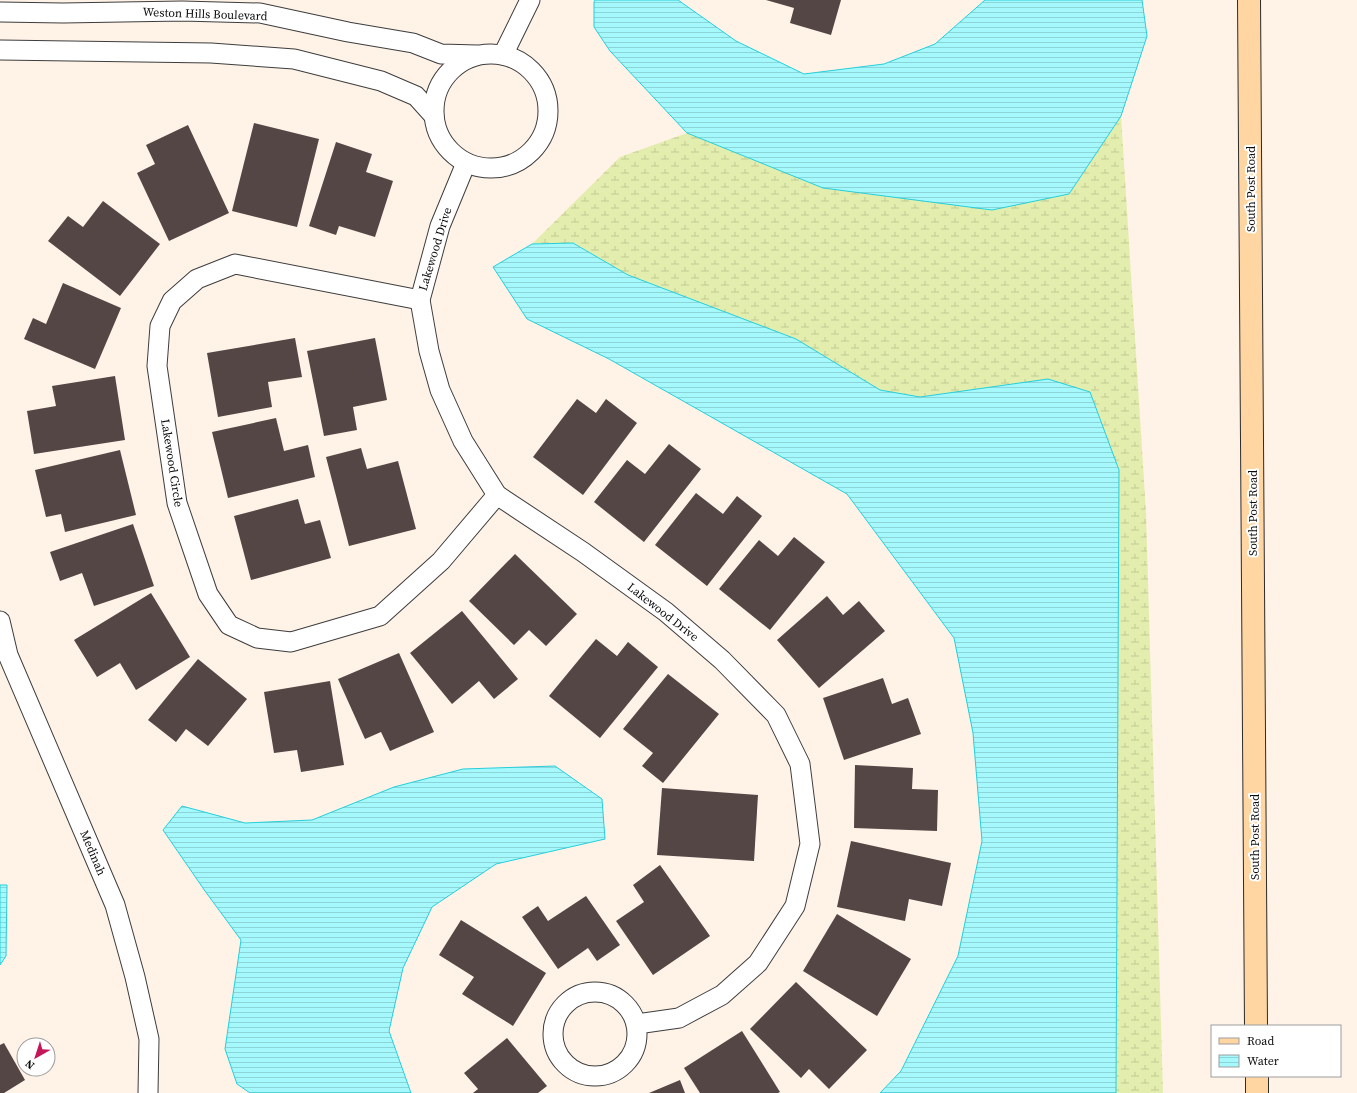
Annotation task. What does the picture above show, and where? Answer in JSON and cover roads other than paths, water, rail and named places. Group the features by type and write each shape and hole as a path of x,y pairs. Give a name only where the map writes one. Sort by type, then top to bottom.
{"street":[{"path":"503,55 530,0"},
{"name":"South Post Road","path":"1249,0 1256,1025"},
{"name":"Weston Hills Boulevard","path":"0,12 63,13 182,11 260,13 348,32 413,43 441,54 477,55"},
{"path":"0,50 211,53 294,60 381,81 416,96 434,116"},
{"path":"477,55 503,55 521,63 531,70 539,80 545,92 548,115 545,130 536,146 523,158 506,166 486,168 466,163 446,146 438,131 434,116 434,107 436,95 446,76 454,67 466,59 477,55"},
{"name":"Lakewood Drive","path":"466,163 440,226 420,300 429,351 440,390 463,441 497,495 583,552 666,612 722,660 776,715 800,764 810,844 795,906 758,963 722,995 679,1018 637,1024"},
{"name":"Lakewood Circle","path":"420,300 235,264 197,279 172,301 160,326 157,366 177,504 208,594 229,625 257,638 291,642 380,616 441,561 497,495"},
{"name":"Medinah","path":"0,622 8,655 115,905 135,978 149,1039 148,1093"},
{"path":"601,992 617,998 630,1009 637,1024 638,1040 632,1056 621,1068 606,1076 589,1076 574,1071 561,1060 554,1045 553,1028 558,1012 570,1000 585,993 601,992"},
{"path":"1257,1077 1257,1093"}],"water":[{"path":"595,0 678,0 736,41 804,74 884,64 935,44 985,0 1142,0 1147,36 1121,116 1069,194 992,210 823,188 687,133 610,51 594,27"},
{"path":"573,243 628,275 796,339 880,390 920,397 1048,379 1090,392 1119,470 1116,1093 880,1093 901,1071 958,956 982,841 973,733 954,638 847,494 609,359 527,319 493,267 532,244"},
{"path":"555,766 602,799 605,839 496,864 432,907 403,968 389,1031 411,1093 250,1093 237,1084 225,1049 241,940 163,830 182,806 245,823 312,820 394,787 463,769"},
{"path":"0,885 7,885 6,956 0,965"}]}
